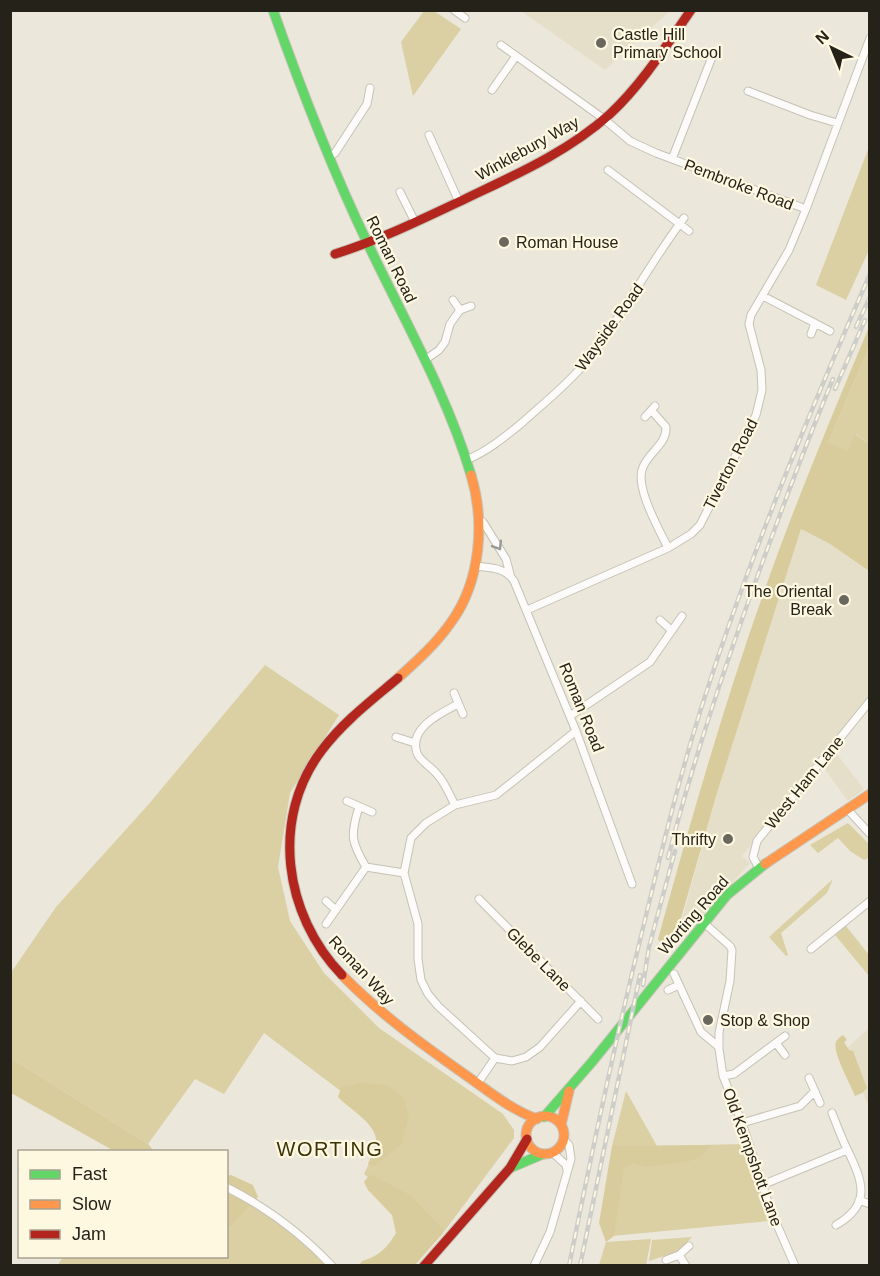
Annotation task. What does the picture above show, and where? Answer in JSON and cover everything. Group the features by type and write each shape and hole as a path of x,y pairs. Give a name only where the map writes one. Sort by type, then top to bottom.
{"street":[{"name":"Roman Road","path":"273,10 329,157 368,245 425,360 466,459 477,499 479,521 475,566"},
{"path":"454,10 464,15"},
{"name":"Winklebury Way","path":"335,254 368,245 561,150 604,119 629,94 691,10"},
{"name":"Tiverton Road","path":"526,610 668,548 692,534 700,525 756,415 762,390 760,370 749,324 751,315 789,250 870,38"},
{"name":"Pembroke Road","path":"501,45 604,119 630,141 806,209"},
{"path":"492,90 516,56"},
{"name":"Pembroke Road","path":"672,159 712,57"},
{"path":"329,157 335,153 367,104 370,88"},
{"path":"748,91 837,123"},
{"path":"429,135 459,202"},
{"path":"608,170 682,221 689,231"},
{"path":"400,192 401,204 415,222"},
{"name":"Wayside Road","path":"466,459 483,451 514,429 571,378 586,361 645,278 682,221"},
{"path":"763,296 830,331"},
{"path":"453,300 460,310"},
{"path":"425,360 439,350 445,342 450,324 460,310 471,306"},
{"path":"811,334 815,323"},
{"path":"645,417 653,409 666,427 666,435 643,467 640,478 651,513 668,548"},
{"name":"Roman Road","path":"479,521 483,522 506,559 510,575 576,731 632,884"},
{"path":"475,566 501,569 510,575"},
{"name":"Roman Way","path":"475,566 460,606 448,628 435,644 340,728 313,761 295,798 288,854 292,886 300,912 316,943 346,980 385,1018 518,1112 528,1127"},
{"path":"570,716 650,662 682,616"},
{"path":"660,620 671,630"},
{"path":"454,693 463,714"},
{"name":"West Ham Lane","path":"759,868 753,857 757,841 870,702"},
{"path":"454,806 447,788 437,774 417,755 415,743 423,726 436,715 458,704"},
{"path":"576,731 496,795 454,806 426,823 411,838 404,873 418,924 418,959 424,987 438,1006 495,1058 512,1061 525,1057 540,1047 581,1001"},
{"path":"396,737 415,743"},
{"name":"Worting Road","path":"540,1118 570,1088 728,895 759,868 870,794"},
{"path":"347,801 372,812"},
{"path":"359,807 353,837 354,848 366,867 404,873"},
{"path":"848,810 870,834"},
{"path":"622,853 631,850"},
{"path":"326,924 366,867"},
{"name":"Glebe Lane","path":"479,899 598,1019"},
{"path":"326,901 336,910"},
{"path":"811,949 870,901"},
{"name":"Old Kempshott Lane","path":"704,923 732,950 730,981 722,1013 719,1047 723,1076 742,1123 762,1185 795,1266"},
{"path":"674,974 701,1032 719,1047"},
{"path":"668,990 679,985"},
{"path":"723,1076 734,1074 785,1036"},
{"path":"776,1043 785,1055"},
{"path":"478,1083 495,1058"},
{"path":"809,1078 820,1103"},
{"name":"Worting Road","path":"561,1125 570,1088"},
{"path":"742,1123 800,1106 815,1091"},
{"name":"Roman Way","path":"518,1112 540,1118"},
{"path":"832,1113 847,1150 855,1162 861,1187 859,1200 851,1216 836,1225"},
{"path":"424,1266 510,1168 527,1139 528,1127 540,1118 553,1118 561,1125 564,1131 562,1144 548,1153 510,1168"},
{"path":"527,1139 536,1151 548,1153 566,1165 567,1170"},
{"path":"534,1266 550,1232 571,1153 569,1144 563,1139"},
{"path":"762,1185 847,1150"},
{"path":"228,1188 262,1206 314,1246 332,1266"},
{"path":"859,1200 870,1204"},
{"path":"666,1260 679,1255 689,1246"},
{"path":"679,1255 686,1266"}],"shaded area":[{"path":"424,11 434,11 461,29 413,96 401,42"},
{"name":"Castle Hill Primary School","path":"521,11 670,11 605,70"},
{"path":"869,147 869,250 846,300 816,285"},
{"path":"869,327 869,347 828,443 848,451 855,434 869,444 869,571 830,544 801,529 717,793 673,946 663,948 658,939 745,646 790,522"},
{"path":"869,347 869,444 856,434 848,452 828,443"},
{"path":"801,529 830,544 869,571 869,697 742,856 750,863 690,930 680,926 717,793"},
{"path":"265,665 339,715 290,793 278,867 290,921 324,973 379,1028 503,1114 514,1130 514,1138 440,1237 364,1174 387,1126 264,1033 224,1094 195,1079 148,1144 11,1058 10,974 56,907 148,805"},
{"path":"836,753 864,789 848,801 823,767"},
{"path":"848,823 869,844 869,858 864,860 850,851 838,838 818,853 810,845"},
{"path":"833,879 827,893 781,933 788,955 786,956 769,937"},
{"path":"846,926 869,955 869,976 835,935"},
{"path":"869,1028 869,1107 844,1051"},
{"path":"843,1035 847,1040 844,1042 849,1050 853,1051 867,1088 855,1096 837,1053 836,1042"},
{"path":"11,1058 148,1144 153,1150 112,1150 11,1093"},
{"path":"362,1083 387,1085 403,1097 409,1116 402,1144 374,1166 368,1164 376,1141 372,1128 338,1097 341,1087"},
{"path":"626,1091 657,1146 745,1144 768,1221 612,1236 621,1147 612,1146"},
{"path":"710,1145 702,1156 690,1161 647,1167 633,1163 624,1169 614,1236 606,1242 599,1223 612,1146"},
{"path":"370,1174 410,1195 443,1229 443,1233 415,1265 359,1265 362,1261 382,1251 396,1233 392,1215 368,1190 364,1182"},
{"path":"228,1176 253,1185 258,1197 229,1229 228,1228"},
{"path":"254,1201 333,1266 57,1266 62,1258 228,1258 229,1229"},
{"path":"692,1237 679,1251 649,1261 652,1240"},
{"path":"651,1239 646,1265 599,1265 606,1242"}],"railway":[{"path":"569,1266 624,1009 663,844 692,738 718,656 758,546 823,382 870,274"},
{"path":"856,327 870,297"},
{"path":"835,389 865,320"},
{"path":"668,858 700,744 737,632 833,379"},
{"path":"643,985 649,947 675,851"},
{"path":"580,1266 640,975"}],"traffic: fast":[{"path":"273,10 341,185 424,357 450,415 471,475"},
{"path":"544,1117 592,1062 727,895 765,864"},
{"path":"510,1168 543,1154"}],"traffic: slow":[{"path":"398,678 427,651 446,629 462,605 469,587 478,550 479,531 478,511 471,475"},
{"path":"765,864 870,794"},
{"path":"342,975 387,1016 434,1053 500,1100 537,1119"},
{"path":"561,1125 569,1091"},
{"path":"545,1116 558,1122 564,1135 558,1148 545,1154 532,1148 526,1135 532,1122 545,1116"}],"traffic: jam":[{"path":"335,254 417,222 503,181 577,140 610,114 633,90 691,10"},
{"path":"342,975 322,951 307,924 296,895 291,866 290,835 295,805 306,777 330,740 358,712 398,678"},
{"path":"424,1266 510,1168 527,1139"}],"place":[{"name":"Castle Hill Primary School","path":"601,43"},
{"name":"Roman House","path":"504,242"},
{"name":"The Oriental Break","path":"844,600"},
{"name":"Thrifty","path":"728,839"},
{"name":"Stop & Shop","path":"708,1020"}],"district":[{"name":"WORTING","path":"330,1149"}]}
